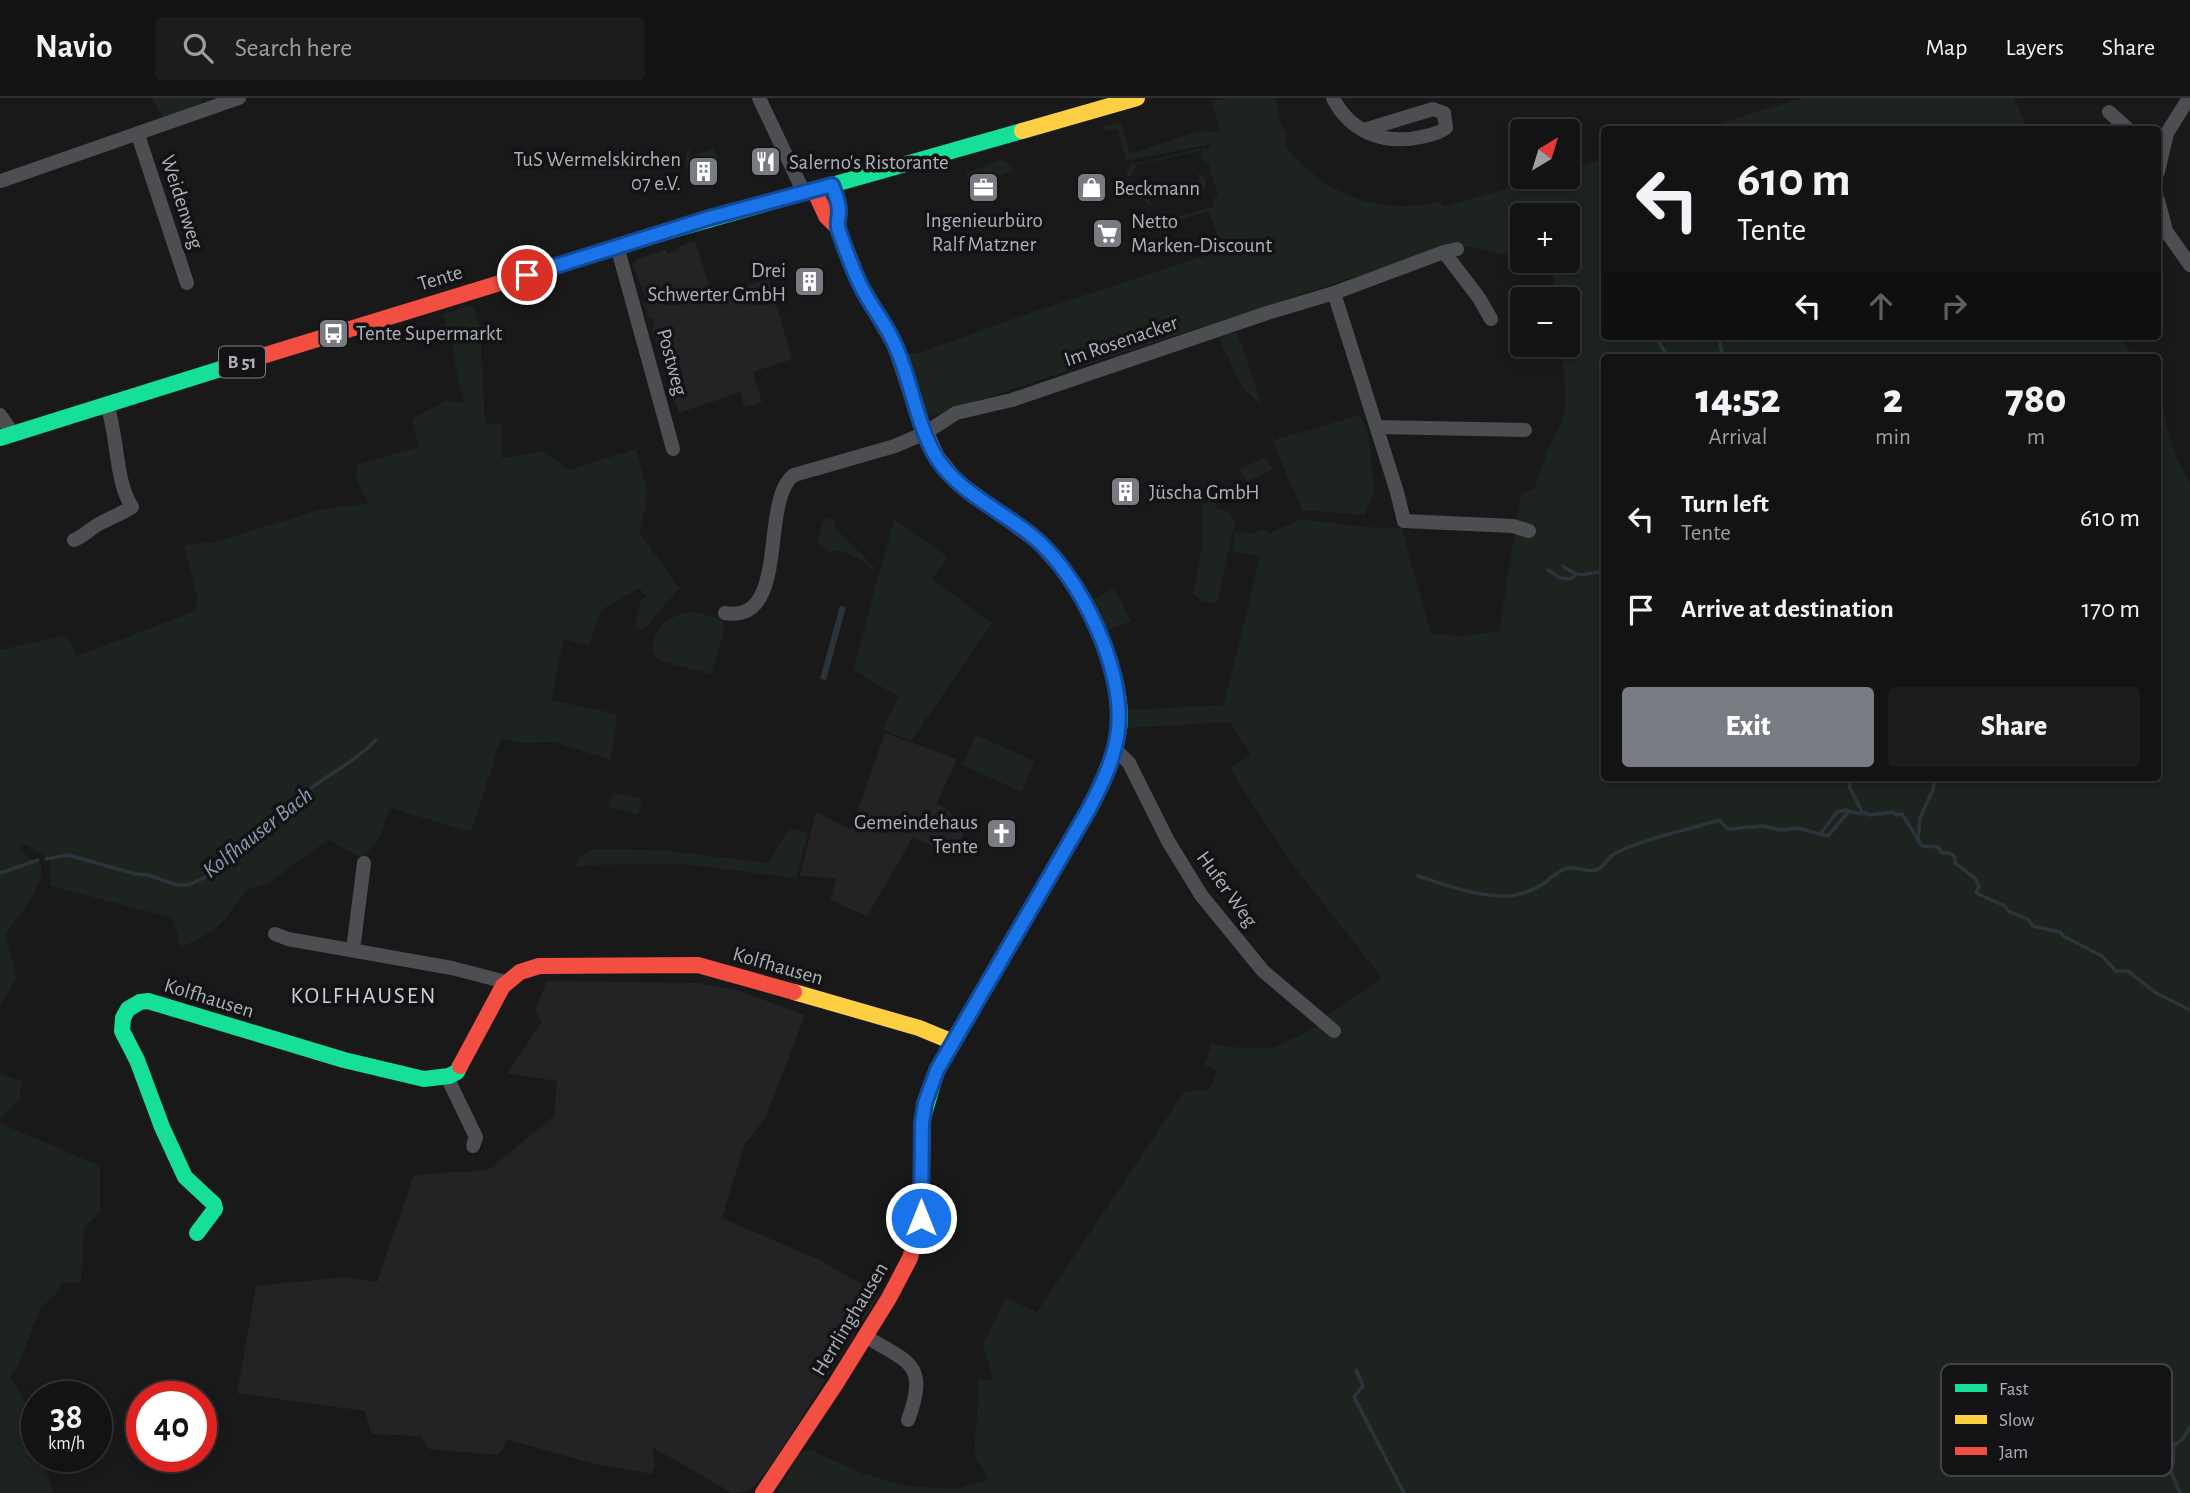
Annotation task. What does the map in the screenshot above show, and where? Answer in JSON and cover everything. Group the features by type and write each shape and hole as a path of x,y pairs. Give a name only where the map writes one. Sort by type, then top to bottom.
{"street":[{"name":"Weidenweg","path":"0,181 239,98"},
{"path":"759,98 809,191"},
{"path":"1333,98 1340,113 1364,130 1383,139 1404,141 1440,133 1447,124 1444,113 1433,109 1364,130"},
{"path":"2161,143 2189,98"},
{"name":"Tente","path":"6,436 617,246 1131,99"},
{"path":"2108,126 2109,112 2125,126"},
{"name":"Weidenweg","path":"138,135 187,283"},
{"name":"Herrlinghausen","path":"832,185 839,212 837,227"},
{"name":"Herrlinghausen","path":"763,1493 901,1277 916,1241 921,1218 923,1116 937,1070 1096,796 1115,749 1119,715 1113,671 1089,613 1069,577 1039,542 956,481 937,457 922,426 889,332 863,290 837,227 809,191"},
{"path":"2161,220 2190,265"},
{"name":"Postweg","path":"617,246 673,449"},
{"name":"Im Rosenacker","path":"922,426 956,413 1012,400 1267,313 1334,293 1451,250 1491,319"},
{"path":"1334,293 1404,521 1513,526 1529,531"},
{"path":"74,540 88,534 96,525 120,516 132,507 124,491 107,405"},
{"path":"0,415 6,436"},
{"path":"725,613 740,614 748,611 760,597 773,552 777,506 787,481 802,472 895,446 922,426"},
{"path":"1377,427 1525,430"},
{"name":"Hufer Weg","path":"1115,749 1129,763 1168,841 1201,895 1263,971 1334,1031"},
{"path":"353,950 364,863"},
{"path":"275,934 288,939 452,968 506,982 467,1056 457,1072 447,1077 476,1137 473,1146"},
{"name":"Kolfhausen","path":"506,982 525,969 540,966 698,965 919,1028 953,1042"},
{"name":"Kolfhausen","path":"197,1233 215,1209 214,1204 185,1177 122,1031 123,1018 128,1009 139,1002 148,1001 344,1060 424,1079 447,1077"},
{"path":"865,1336 914,1368 917,1388 908,1420"}],"shaded area":[{"path":"152,98 200,98 203,104 163,119"},
{"path":"1228,98 1276,98 1280,123 1287,133 1284,144 1306,168 1348,195 1396,206 1440,202 1444,207 1510,187 1580,189 1580,166 1601,160 1601,340 2122,340 2132,354 1601,354 1601,781 2161,781 2161,407 2176,456 2190,484 2190,1493 778,1493 797,1456 811,1450 861,1473 907,1486 955,1489 989,1479 974,1456 979,1380 993,1380 983,1344 1006,1298 1037,1312 1184,1092 1210,1089 1217,1070 1204,1065 1212,1043 1227,1047 1273,1048 1318,1026 1324,1017 1382,978 1290,861 1230,769 1250,754 1230,722 1127,728 1128,710 1222,705 1225,700 1260,556 1232,551 1235,532 1255,533 1261,529 1270,533 1301,519 1364,527 1405,528 1402,530 1431,634 1463,636 1499,631 1521,494 1534,489 1549,447 1562,422 1566,399 1562,357 1580,357 1580,287 1555,287 1554,273 1580,273 1580,203 1510,203 1510,255 1463,246 1436,250 928,417 908,354 919,353 1030,313 1214,253 1210,242 1218,239 1209,211 1164,225 1158,225 1156,216 1163,210 1167,212 1164,217 1167,220 1212,207 1214,198 1218,196 1209,165 1200,159 1203,150 1137,165 1131,176 1127,177 1126,171 1130,170 1129,165 1205,147 1208,152 1211,144 1115,163 1126,160 1117,129 1106,131 1104,126 1121,122 1130,154 1198,131 1221,132 1211,101"},
{"path":"1802,98 2014,98 2024,121 2024,126 1711,126"},
{"path":"711,140 718,158 685,167 687,149 691,156 713,149"},
{"path":"1000,160 1011,164 1013,171 991,179 992,183 972,188 966,173"},
{"path":"1194,171 1204,177 1206,185 1203,191 1194,185 1147,198 1152,204 1149,205 1133,190 1137,186 1145,195 1195,180 1197,182 1200,177"},
{"path":"695,241 713,297 769,279 792,359 753,372 762,402 745,408 740,392 679,413 652,329 655,327 652,317 648,318 644,304 647,302 633,265 637,259 665,250 667,254"},
{"path":"473,305 480,327 485,424 501,423 502,458 544,451 569,470 636,449 648,492 640,534 680,588 642,631 635,626 640,602 646,596 639,588 601,610 589,646 564,639 551,700 617,714 611,760 554,742 524,743 501,739 471,832 390,808 379,839 362,858 328,840 269,883 246,890 219,925 203,937 181,947 172,918 51,886 50,859 25,844 18,850 41,864 41,873 30,901 6,934 16,978 0,1007 0,650 66,635 77,656 195,611 197,595 184,545 215,542 322,509 369,503 356,480 357,465 419,447 412,419 447,400 464,403 453,358 455,353 443,314"},
{"path":"1237,332 1274,440 1360,415 1369,438 1374,491 1365,515 1302,510 1276,450 1261,405 1242,387 1218,337"},
{"path":"1265,457 1273,469 1246,482 1240,469"},
{"path":"1214,501 1218,510 1229,511 1235,523 1217,603 1203,601 1193,594 1202,547 1203,505"},
{"path":"824,518 836,521 835,528 875,568 872,570 860,559 845,552 835,550 829,554 817,541"},
{"path":"894,519 948,557 932,579 992,623 911,741 882,730 899,697 853,670"},
{"path":"1114,588 1131,621 1106,631 1085,590 1088,589 1094,599"},
{"path":"840,606 846,607 826,680 820,679"},
{"path":"692,612 720,618 725,627 712,674 660,661 653,653 658,630 670,619"},
{"path":"885,733 957,759 937,803 968,825 953,855 913,837 867,916 830,900 836,878 800,876 816,812 851,830"},
{"path":"976,735 1035,761 1022,792 962,765"},
{"path":"613,792 642,799 638,815 608,806"},
{"path":"789,828 808,833 796,878 683,864 587,865 574,869 580,857 594,849 662,850 768,863"},
{"path":"547,981 699,983 737,990 805,1015 765,1119 745,1143 722,1218 820,1260 879,1295 774,1461 748,1491 732,1493 652,1447 655,1466 652,1474 595,1464 508,1440 498,1455 429,1449 420,1436 371,1434 365,1411 237,1393 256,1286 345,1277 377,1282 414,1175 488,1170 554,1116 557,1081 507,1073 542,1022 535,1010"},
{"path":"0,1074 21,1081 20,1099 0,1119"},
{"path":"0,1123 100,1166 100,1212 84,1227 81,1283 60,1282 60,1290 40,1309 19,1363 10,1377 21,1395 21,1472 47,1472 53,1493 0,1493"}],"waterway":[{"path":"1657,340 1666,354"},
{"path":"1722,340 1720,344 1722,354"},
{"path":"1563,566 1580,575 1601,572"},
{"path":"1548,570 1560,578 1570,579 1574,576"},
{"name":"Kolfhauser Bach","path":"46,859 68,855 177,885 188,885 208,876 214,868 233,857 238,849 290,805 376,740"},
{"path":"1852,781 1849,786 1862,812 1870,815 1893,812 1896,815 1902,814 1922,846 1938,847 1942,853 1950,853 1955,857 1955,863 1976,879 1979,887 1976,893 2028,919 2033,926 2060,932 2102,956 2116,971 2128,971 2156,993 2190,1010"},
{"path":"1918,841 1920,818 1934,781"},
{"path":"1820,834 1828,836 1849,811"},
{"path":"1418,876 1473,892 1511,896 1535,888 1565,869 1596,870 1613,855 1628,847 1719,820 1728,829 1764,826 1780,830 1798,828 1820,834 1837,812 1862,812"},
{"name":"Kolfhauser Bach","path":"0,873 38,860"},
{"path":"1356,1370 1363,1386 1354,1397 1404,1493"},
{"path":"2172,1466 2174,1445 2183,1439 2190,1427"},
{"path":"2172,1475 2180,1493"}],"traffic: fast":[{"path":"666,232 1022,131"},
{"path":"0,438 259,357"},
{"path":"923,1118 937,1070 1096,796 1115,745 1120,724 1115,679 1095,622 1067,574"},
{"path":"197,1233 215,1209 214,1204 185,1177 162,1127 137,1060 122,1031 123,1018 128,1009 148,1001 344,1060 424,1079 449,1076 457,1072 460,1066"}],"traffic: slow":[{"path":"1022,131 1137,98"},
{"path":"794,992 919,1028 953,1042"}],"traffic: jam":[{"path":"832,185 838,202 837,227"},
{"path":"814,190 826,216 837,227 863,291 895,345 920,420 937,457 956,481 1039,542 1067,574"},
{"path":"259,357 666,232"},
{"path":"460,1066 503,986 520,972 539,966 698,965 794,992"},
{"path":"763,1493 835,1385 889,1298 910,1258 921,1218 923,1118"}],"place":[{"name":"Salerno's Ristorante","path":"766,162"},
{"name":"TuS Wermelskirchen 07 e.V.","path":"704,171"},
{"name":"Ingenieurbüro Ralf Matzner","path":"984,188"},
{"name":"Beckmann","path":"1091,188"},
{"name":"Netto Marken-Discount","path":"1108,233"},
{"name":"Drei Schwerter GmbH","path":"809,282"},
{"name":"Tente Supermarkt","path":"333,333"},
{"name":"Jüscha GmbH","path":"1126,492"},
{"name":"Gemeindehaus Tente","path":"1001,834"}],"district":[{"name":"KOLFHAUSEN","path":"364,996"}],"route":[{"path":"527,275 709,218 832,185 838,202 837,227 853,269 895,345 920,420 937,457 956,481 1017,524 1054,557 1075,587 1108,656 1116,684 1119,715 1117,738 1110,765 1089,809 937,1070 925,1103 922,1123 921,1218"}]}
